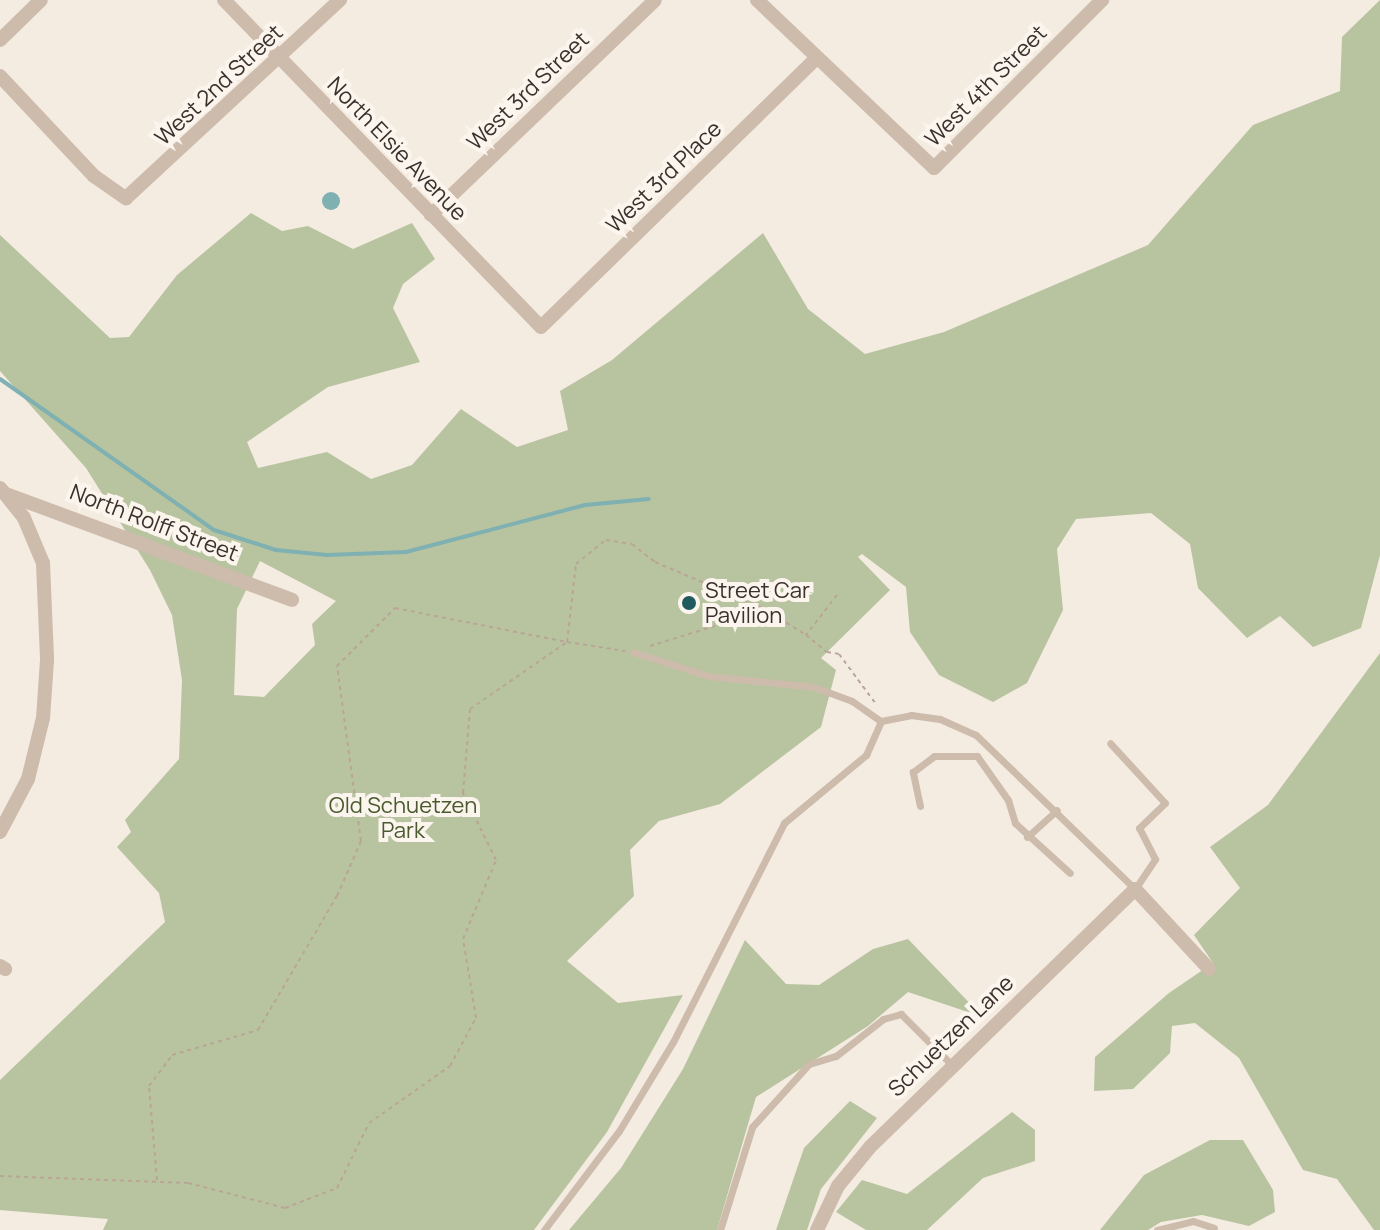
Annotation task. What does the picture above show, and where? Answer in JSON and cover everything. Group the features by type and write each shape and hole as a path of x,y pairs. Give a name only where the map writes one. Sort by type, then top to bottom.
{"street":[{"path":"0,40 41,0"},
{"name":"North Elsie Avenue","path":"224,0 541,327"},
{"name":"West 2nd Street","path":"0,76 94,176 126,198 279,60 340,0"},
{"name":"West 3rd Street","path":"431,215 655,0"},
{"path":"757,0 817,58"},
{"name":"West 4th Street","path":"817,58 934,168 1102,0"},
{"name":"West 3rd Place","path":"541,327 817,58"},
{"path":"0,832 28,779 43,718 46,622 43,563 24,518 3,491"},
{"name":"North Rolff Street","path":"3,491 292,600"},
{"path":"1135,889 1209,969"},
{"name":"Schuetzen Lane","path":"817,1230 846,1176 952,1065 1135,889"}],"lane":[{"path":"633,652 708,676 814,687 852,701 884,720 911,715 940,719 976,735 1057,810 1135,889 1155,859 1139,828 1165,803 1110,743"},
{"path":"544,1230 619,1131 673,1042 784,823 866,755 884,720"},
{"path":"920,806 913,772 934,756 977,756 991,771 1027,837 1070,873"},
{"path":"1027,837 1057,810"},
{"path":"720,1230 752,1127 809,1064 836,1056 883,1019 901,1014 952,1065"},
{"path":"1157,1230 1193,1221 1214,1228"}],"path":[{"path":"0,1176 188,1183 285,1208 337,1188 369,1123 450,1066 476,1018 463,939 496,860 463,793 470,709 567,642 576,564 606,540 632,544 655,562 766,610 827,652 839,654 884,720"},
{"path":"806,635 837,595"},
{"path":"157,1180 149,1086 172,1055 258,1030 337,896 361,841 337,666 395,608 633,652 766,610"}],"green space":[{"name":"Old Schuetzen Park","path":"1380,0 1380,555 1361,628 1313,647 1280,616 1247,638 1198,588 1190,544 1151,513 1076,519 1057,549 1063,610 1027,683 993,702 939,675 910,632 906,587 862,554 858,557 890,590 821,658 836,670 821,727 720,804 659,821 630,850 634,896 567,961 618,1003 683,995 607,1132 534,1230 103,1230 108,1219 0,1210 0,1080 165,922 159,893 117,847 131,832 125,820 179,759 182,680 172,615 150,570 86,468 0,371 0,235 110,338 129,337 177,275 251,213 282,231 308,226 353,249 412,223 435,259 403,284 393,308 420,362 328,387 247,442 258,468 327,452 371,479 412,465 461,409 517,447 568,430 560,391 612,360 763,233 808,309 865,354 944,332 1148,245 1253,125 1340,91 1342,37","holes":["260,561 336,601 312,624 315,645 264,697 234,695 237,609"]},
{"path":"1380,653 1380,1230 1374,1230 1337,1179 1303,1170 1239,1058 1195,1023 1172,1026 1170,1053 1133,1089 1094,1091 1095,1057 1169,993 1213,963 1194,935 1240,888 1210,847 1268,805"},
{"path":"908,939 983,1017 908,992 868,1026 756,1097 717,1230 569,1230 621,1168 683,1069 745,940 786,984 819,985 873,949"},
{"path":"850,1101 877,1118 821,1189 807,1230 776,1230 804,1148"},
{"path":"1012,1112 1035,1130 1035,1161 983,1178 927,1230 866,1230 836,1212 862,1180 907,1194"},
{"path":"1210,1140 1243,1140 1273,1190 1275,1212 1249,1226 1202,1215 1161,1222 1148,1230 1100,1230 1144,1175"}],"water":[{"path":"331,192 340,201 331,210 322,201"}],"building":[{"name":"Street Car Pavilion","path":"684,595 699,601 694,612 679,605"}],"waterway":[{"path":"0,379 214,530 276,550 327,555 406,552 585,505 649,499"}],"place":[{"name":"Street Car Pavilion","path":"689,603"}]}
